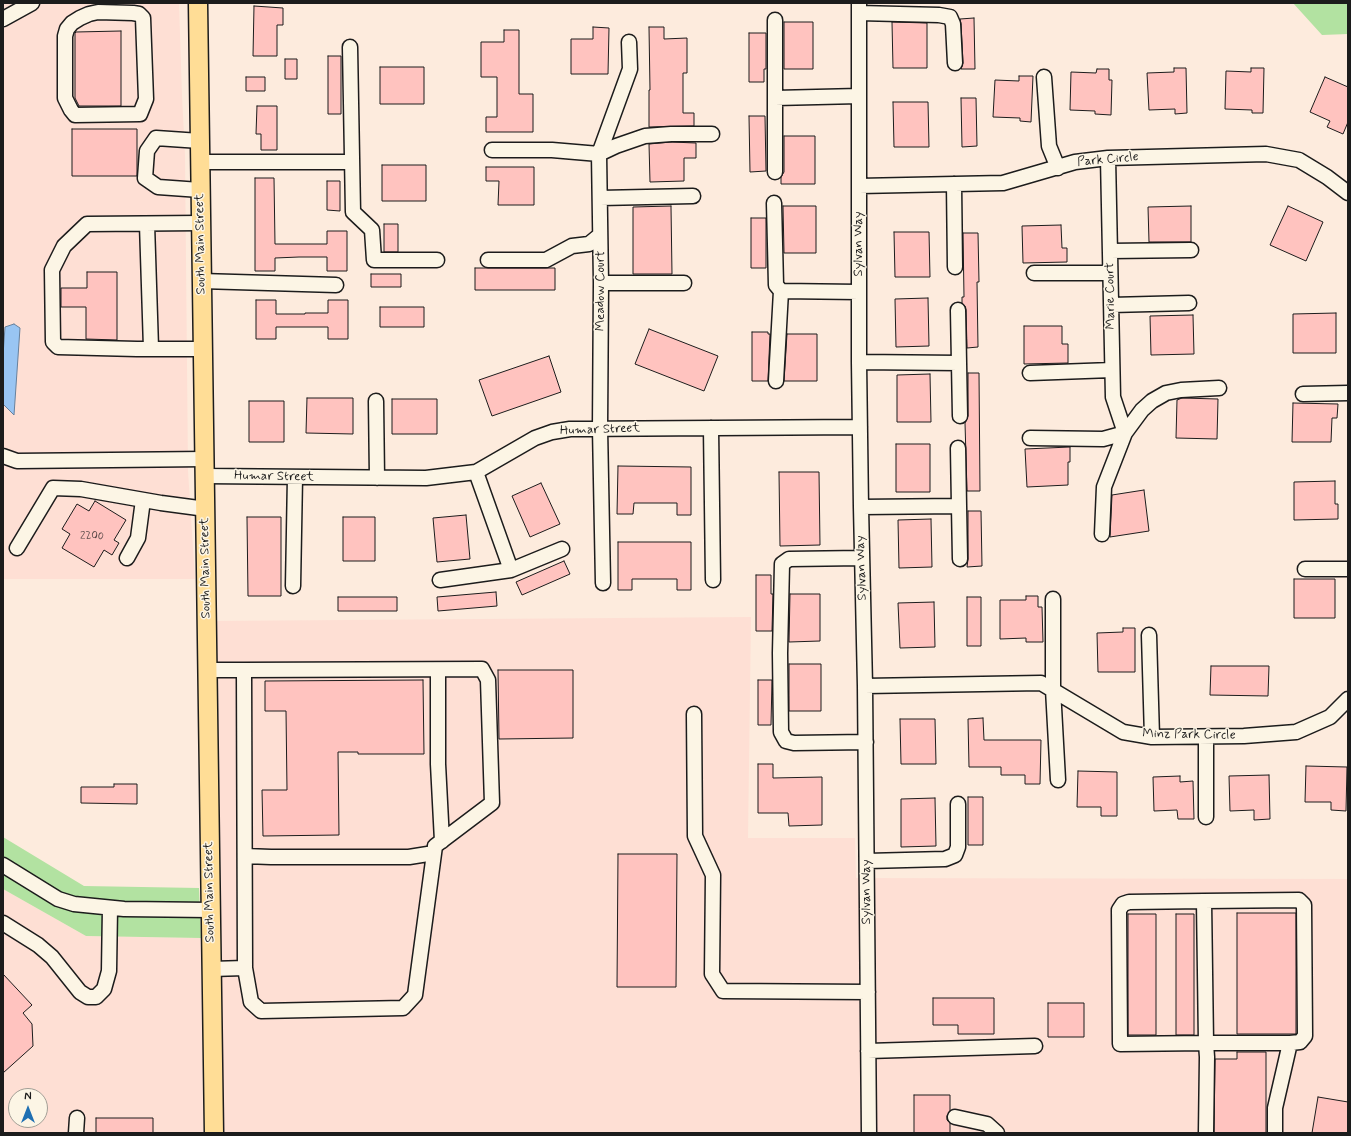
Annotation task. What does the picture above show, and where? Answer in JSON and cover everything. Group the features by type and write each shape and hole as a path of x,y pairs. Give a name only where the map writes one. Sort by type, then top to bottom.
{"main road":[{"name":"South Main Street","path":"198,3 214,1133"}],"street":[{"path":"3,19 32,3"},
{"path":"98,8 139,14 143,18 146,99 140,114 75,115 65,98 65,36 67,29 72,23 98,8"},
{"path":"859,8 950,17 952,24 955,64"},
{"name":"Sylvan Way","path":"859,8 859,362 866,742 869,1133"},
{"path":"775,20 775,172"},
{"path":"599,154 630,69 630,42"},
{"path":"350,47 353,212 372,230 374,260 437,260"},
{"path":"1044,77 1049,146 1058,168"},
{"path":"775,98 859,96"},
{"path":"492,150 552,150 599,154 616,146 645,136 671,134 712,134"},
{"path":"200,141 156,138 147,151 145,178 158,187 200,190"},
{"name":"Meadow Court","path":"599,154 601,283 600,428 603,583"},
{"name":"Park Circle","path":"859,186 1003,183 1075,162 1108,158 1266,154 1299,160 1327,177 1348,193"},
{"name":"Marie Court","path":"1108,158 1113,397 1126,433"},
{"path":"200,162 352,162"},
{"path":"954,184 955,267"},
{"path":"600,198 693,196"},
{"path":"774,203 776,285 781,291 776,381"},
{"path":"201,223 87,224 64,246 52,270 53,342 58,347 203,349"},
{"path":"147,224 151,348"},
{"path":"488,260 546,260 572,246 589,244 600,235"},
{"path":"1110,251 1191,250"},
{"path":"1034,273 1110,273"},
{"path":"202,282 336,285"},
{"path":"601,283 684,283"},
{"path":"781,291 859,292"},
{"path":"1111,305 1189,304"},
{"path":"958,310 960,416"},
{"path":"859,362 959,363"},
{"path":"1030,373 1112,370"},
{"path":"1102,534 1104,487 1126,433 1142,410 1152,400 1166,393 1181,390 1219,388"},
{"path":"1303,394 1348,393"},
{"path":"376,400 377,478"},
{"name":"Humar Street","path":"3,456 17,460 205,468 295,477 426,478 476,472 535,438 552,432 570,429 860,426"},
{"path":"711,428 713,580"},
{"path":"1030,438 1103,439 1126,433"},
{"path":"958,448 960,559"},
{"path":"476,472 511,570"},
{"path":"293,586 295,477"},
{"path":"17,548 53,488 81,489 206,509"},
{"path":"127,558 138,538 143,500"},
{"path":"861,508 959,506"},
{"path":"440,580 511,570 562,549"},
{"path":"862,558 789,559 782,564 780,653 781,732 786,741 794,743 866,742"},
{"path":"1305,569 1348,570"},
{"path":"1053,599 1053,689 1058,780"},
{"path":"1149,635 1152,737"},
{"path":"208,670 482,669 488,680 492,803 438,847 409,856 245,856"},
{"path":"244,670 245,968 251,1002 260,1011 403,1008 416,995 438,847 438,670"},
{"name":"Minz Park Circle","path":"865,686 1041,683 1124,732 1152,737 1206,737 1296,732 1330,717 1348,699"},
{"path":"694,714 695,836 713,875 712,974 723,991 868,992"},
{"path":"1206,737 1206,817"},
{"path":"867,861 945,859 955,855 958,847 958,804"},
{"path":"3,865 58,899 74,904 124,909 210,910"},
{"path":"1299,900 1304,905 1304,1036 1300,1042 1290,1043 1120,1044 1119,910 1123,904 1129,902 1299,900"},
{"path":"1204,901 1206,1133"},
{"path":"3,923 38,945 47,953 80,992 88,996 96,996 104,989 109,971 110,908"},
{"path":"211,969 245,968"},
{"path":"1275,1133 1275,1108 1290,1043"},
{"path":"868,1051 1035,1046"},
{"path":"955,1117 987,1124 998,1133"},
{"path":"76,1133 77,1118"}],"shaded area":[{"path":"3,3 179,3 185,155 188,471 195,579 3,579"},
{"path":"751,617 748,838 855,838 856,878 1348,879 1348,1133 220,1133 212,621"},
{"path":"3,889 86,936 201,938 203,1133 3,1133"}],"green space":[{"path":"1293,3 1348,3 1348,34 1322,35"},
{"path":"3,837 84,886 199,888 201,938 86,936 3,889"}],"water":[{"path":"14,324 20,328 14,415 3,404 3,355 5,327"}],"building":[{"path":"254,6 283,8 283,25 277,25 277,56 253,56"},
{"path":"974,18 975,69 961,69 963,63 960,19"},
{"path":"784,22 813,22 813,69 784,69"},
{"path":"892,22 927,23 927,68 893,68"},
{"path":"593,27 609,28 608,74 571,74 571,39 593,39"},
{"path":"649,27 664,27 664,39 687,38 687,73 683,73 683,113 694,113 694,126 649,127"},
{"path":"504,30 519,30 519,94 533,94 533,132 486,132 486,117 497,117 497,77 481,77 481,42 504,42"},
{"path":"121,31 121,106 79,106 75,98 75,33"},
{"path":"749,33 766,33 766,69 764,69 764,82 749,82"},
{"path":"328,56 341,56 341,114 328,114"},
{"path":"285,59 297,59 297,79 285,79"},
{"path":"380,67 424,67 424,104 380,104"},
{"path":"1174,68 1186,68 1187,113 1175,114 1175,109 1149,110 1147,73 1174,72"},
{"path":"1251,68 1264,68 1263,113 1252,113 1252,110 1225,109 1226,71 1251,72"},
{"path":"1097,69 1109,69 1109,80 1112,80 1111,115 1095,114 1095,111 1070,110 1071,72 1096,73"},
{"path":"1019,76 1033,76 1031,122 1020,121 1020,118 993,117 995,80 1019,81"},
{"path":"246,77 265,77 265,91 246,91"},
{"path":"1325,77 1348,87 1348,122 1343,134 1327,127 1330,121 1310,112"},
{"path":"961,98 976,98 977,146 962,147"},
{"path":"893,102 928,102 929,147 894,147"},
{"path":"257,106 277,106 277,150 261,150 261,134 256,134"},
{"path":"749,116 765,116 766,171 750,172"},
{"path":"72,129 137,129 137,176 72,176"},
{"path":"784,136 815,136 815,184 781,184 781,177 784,172"},
{"path":"671,142 696,143 696,158 684,158 684,181 650,182 649,144"},
{"path":"382,165 426,165 426,201 382,201"},
{"path":"486,167 534,167 534,205 498,205 499,181 486,181"},
{"path":"255,178 274,178 275,244 327,244 327,231 347,231 347,271 327,271 327,257 299,257 275,258 275,271 255,271"},
{"path":"327,181 340,181 340,211 327,210"},
{"path":"671,206 672,274 633,274 633,207"},
{"path":"783,206 816,206 816,253 784,253"},
{"path":"1191,206 1191,242 1149,242 1148,207"},
{"path":"1288,206 1323,222 1306,261 1270,245"},
{"path":"751,218 766,218 766,268 751,268"},
{"path":"384,224 398,224 398,252 384,252"},
{"path":"1061,225 1062,248 1067,248 1067,262 1023,263 1022,226"},
{"path":"894,232 929,232 930,277 895,277"},
{"path":"963,233 978,233 978,347 967,348 966,310 962,303 962,297 964,297"},
{"path":"475,268 555,268 555,290 475,290"},
{"path":"87,272 117,272 117,340 86,339 86,307 61,307 61,288 87,288"},
{"path":"371,274 401,274 401,287 371,287"},
{"path":"928,298 929,346 896,347 895,299"},
{"path":"256,300 276,300 276,314 305,314 328,313 328,300 348,300 348,339 328,339 328,327 276,327 276,339 256,339"},
{"path":"380,307 424,307 424,327 380,327"},
{"path":"1336,313 1336,353 1293,353 1293,314"},
{"path":"1193,315 1194,354 1151,355 1150,316"},
{"path":"1024,326 1062,326 1062,344 1068,344 1068,363 1024,364"},
{"path":"649,329 718,356 704,391 635,364"},
{"path":"752,332 768,332 768,334 770,334 768,381 752,381"},
{"path":"787,334 817,334 817,381 784,381"},
{"path":"549,356 561,392 492,416 479,380"},
{"path":"968,373 979,373 980,491 967,491 965,423 968,416"},
{"path":"930,374 931,422 897,422 897,375"},
{"path":"307,398 353,398 353,434 306,433"},
{"path":"1182,398 1218,399 1217,439 1176,438 1177,400"},
{"path":"392,399 437,399 437,434 392,434"},
{"path":"249,401 284,401 284,442 249,442"},
{"path":"1293,403 1338,404 1337,418 1332,418 1331,442 1292,442"},
{"path":"896,444 930,444 930,492 896,492"},
{"path":"1070,447 1070,462 1068,462 1068,485 1027,487 1025,449"},
{"path":"618,466 691,467 691,515 677,515 677,503 634,503 633,514 617,514"},
{"path":"779,472 819,472 820,545 780,546"},
{"path":"1335,481 1335,504 1338,504 1338,519 1294,520 1294,482"},
{"path":"541,483 560,524 530,537 512,496"},
{"path":"1144,490 1149,531 1110,537 1112,495"},
{"path":"95,501 126,520 114,540 119,543 112,555 104,550 94,567 62,548 70,534 62,529 77,504 89,511"},
{"path":"968,511 981,511 982,566 967,567"},
{"path":"466,515 470,559 437,562 433,518"},
{"path":"247,517 281,517 281,596 248,596"},
{"path":"343,517 375,517 375,561 343,561"},
{"path":"931,519 932,567 899,568 898,520"},
{"path":"618,542 691,542 691,590 677,590 677,579 632,579 632,590 618,590"},
{"path":"564,561 570,574 522,595 516,582"},
{"path":"756,575 771,575 771,594 773,594 772,631 756,631"},
{"path":"1294,579 1335,579 1335,618 1294,618"},
{"path":"496,592 497,606 438,611 437,597"},
{"path":"790,594 820,594 820,641 789,642"},
{"path":"1026,596 1038,596 1038,607 1042,607 1043,642 1026,642 1026,638 1000,639 1000,600 1026,600"},
{"path":"338,597 397,597 397,611 338,611"},
{"path":"967,597 981,597 981,646 967,646"},
{"path":"934,602 935,647 900,648 898,603"},
{"path":"1123,628 1135,628 1135,672 1098,672 1097,633 1123,632"},
{"path":"789,664 821,664 821,711 789,711"},
{"path":"1211,666 1269,666 1268,696 1210,695"},
{"path":"498,670 573,670 573,738 499,739"},
{"path":"423,680 424,754 358,754 358,752 338,752 339,835 263,836 262,790 287,790 286,711 265,711 265,681"},
{"path":"758,680 772,680 771,725 758,725"},
{"path":"983,718 984,740 1041,740 1040,784 1025,784 1025,775 1001,775 1001,767 969,767 968,719"},
{"path":"900,719 935,719 936,764 901,764"},
{"path":"758,764 773,764 773,778 822,777 822,825 789,826 788,813 758,813"},
{"path":"1306,766 1347,767 1346,811 1331,810 1331,802 1305,802"},
{"path":"1078,771 1117,772 1117,816 1101,816 1101,807 1077,807"},
{"path":"1269,775 1270,819 1254,820 1254,810 1230,811 1229,776"},
{"path":"1180,776 1180,782 1193,781 1194,819 1178,819 1177,810 1154,811 1153,777"},
{"path":"114,784 137,784 137,804 81,803 81,787 114,787"},
{"path":"968,797 983,797 983,845 968,845"},
{"path":"935,798 936,846 901,847 901,799"},
{"path":"618,854 677,854 676,987 617,987"},
{"path":"1237,913 1296,913 1296,1034 1237,1034"},
{"path":"1128,914 1156,914 1156,1035 1128,1035"},
{"path":"1176,914 1194,914 1194,1035 1176,1035"},
{"path":"3,974 32,1005 23,1013 32,1024 33,1046 3,1073"},
{"path":"933,998 994,998 994,1034 958,1034 958,1025 933,1025"},
{"path":"1048,1003 1084,1003 1084,1037 1048,1037"},
{"path":"1237,1052 1266,1052 1266,1133 1214,1133 1215,1059 1237,1059"},
{"path":"914,1095 950,1095 950,1111 947,1116 947,1120 950,1123 950,1133 914,1133"},
{"path":"1318,1097 1348,1102 1348,1133 1312,1133"},
{"path":"96,1118 153,1118 153,1133 96,1133"}]}
